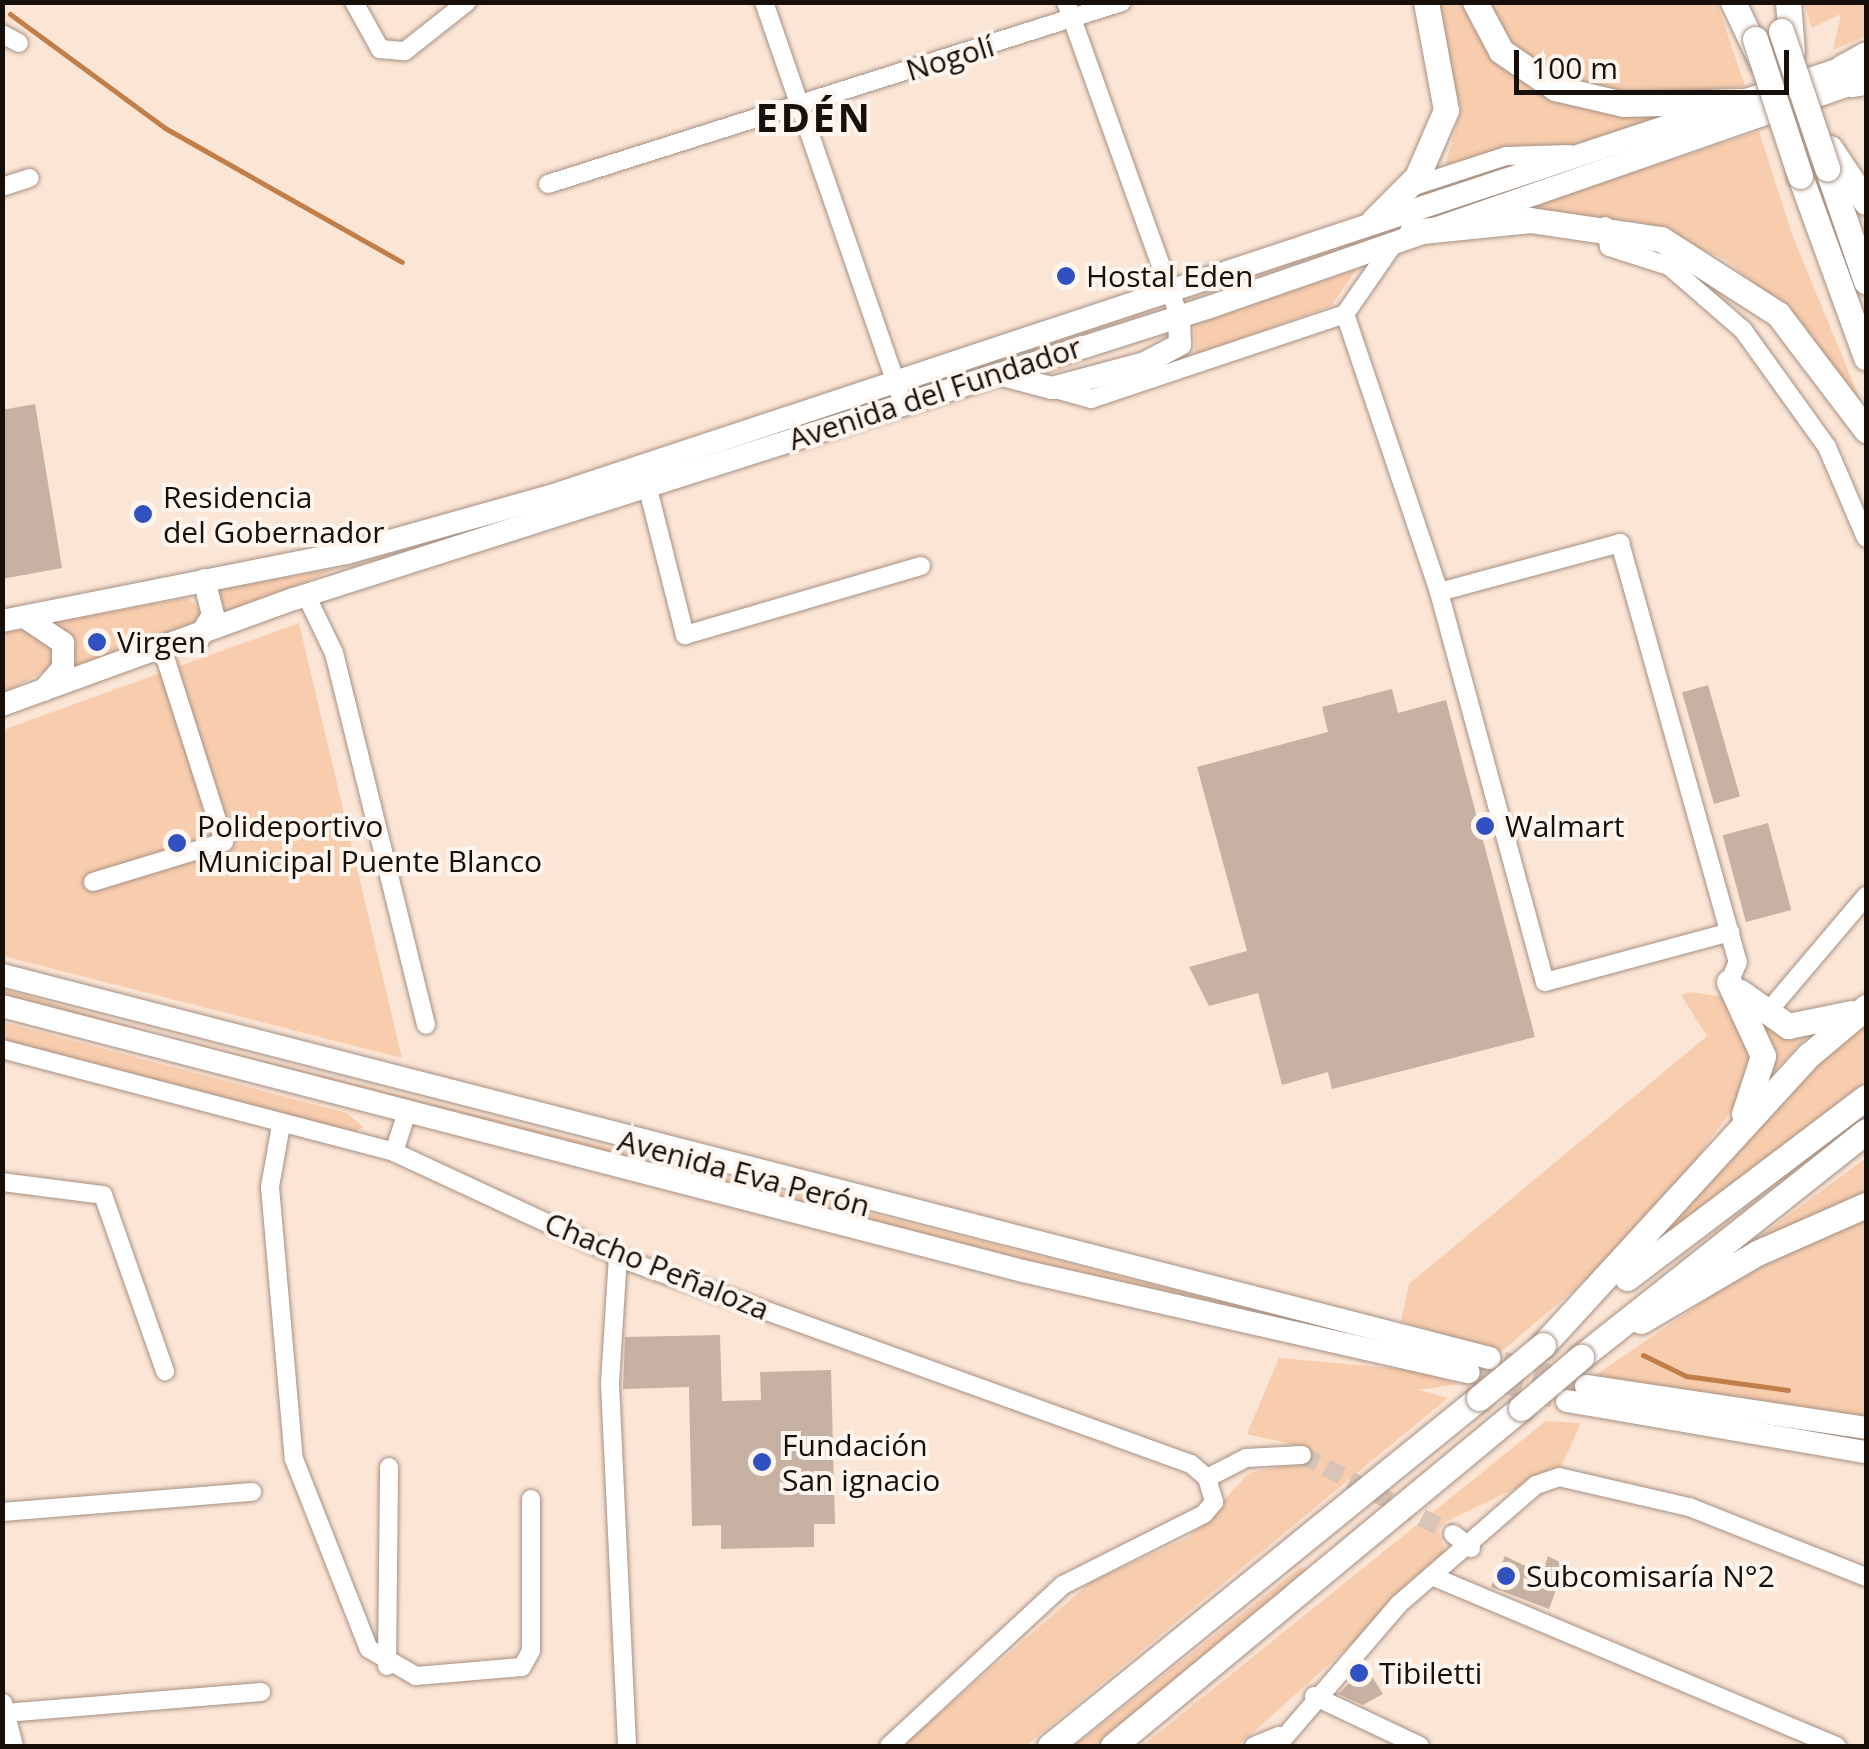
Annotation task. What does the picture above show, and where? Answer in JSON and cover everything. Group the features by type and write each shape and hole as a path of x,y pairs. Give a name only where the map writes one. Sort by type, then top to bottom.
{"highway":[{"path":"1374,220 1411,187 1448,93 1426,2"},
{"path":"1475,2 1501,52 1555,88 1624,104 1743,100"},
{"path":"1732,2 1766,72 1866,357"},
{"path":"1743,2 1753,40"},
{"path":"1772,2 1786,21 1794,68 1811,122 1834,165 1866,202"},
{"path":"1856,78 1866,57"},
{"path":"1834,165 1866,281"},
{"path":"1412,232 1530,220 1605,226 1661,240 1753,292 1807,347 1866,430"},
{"path":"1729,982 1766,1014 1805,1027 1866,1006"},
{"path":"1720,1153 1762,1074 1760,1040 1729,982"},
{"path":"1543,1345 1720,1153 1866,1006"},
{"path":"1050,1746 1543,1345 1866,1097"},
{"path":"1114,1746 1580,1357 1866,1131"},
{"path":"1580,1357 1758,1253 1866,1205"}],"main road":[{"name":"Avenida del Fundador","path":"2,705 198,640 306,594 646,485 1170,290 1374,220 1743,100 1856,78"},
{"name":"Avenida del Fundador","path":"13,619 347,554 899,391 993,373 1179,316 1856,78"},
{"path":"993,373 1052,388 1170,353 1183,336 1179,316"},
{"path":"198,640 213,615 204,580"},
{"path":"13,619 57,630 66,655 56,681 40,692"},
{"name":"Avenida Eva Perón","path":"2,975 1489,1358"},
{"name":"Avenida Eva Perón","path":"2,1006 1023,1271 1469,1372"},
{"path":"1586,1386 1866,1428"},
{"path":"1567,1400 1866,1452"}],"street":[{"path":"354,2 380,49 405,51 467,2"},
{"path":"764,2 899,391"},
{"path":"1066,2 1179,316"},
{"name":"Nogolí","path":"548,184 1073,21 1122,2"},
{"path":"1411,187 1506,156 1580,154"},
{"path":"2,188 30,178"},
{"path":"1605,226 1609,247 1669,266 1743,330 1827,446 1866,538"},
{"path":"1052,388 1091,400 1344,314 1368,270 1412,232"},
{"path":"1344,314 1439,592 1546,982 1730,932"},
{"path":"646,485 685,635 921,566"},
{"path":"1439,592 1620,542 1738,962 1729,982"},
{"path":"306,594 334,653 426,1025"},
{"path":"93,882 224,842 163,651"},
{"path":"1766,1014 1866,896"},
{"name":"Chacho Peñaloza","path":"2,1050 394,1152 618,1256 1191,1464 1207,1478"},
{"path":"394,1152 408,1109"},
{"path":"281,1124 270,1187 294,1458 369,1649 387,1666 416,1676 522,1667 531,1651 532,1499"},
{"path":"2,1182 104,1195 164,1371"},
{"path":"618,1256 610,1384 627,1746"},
{"path":"889,1746 1062,1585 1204,1514 1214,1502 1207,1478 1246,1458 1302,1455"},
{"path":"387,1666 389,1467"},
{"path":"1254,1746 1281,1743 1314,1696 1434,1577 1471,1548 1536,1485 1582,1476 1866,1576"},
{"path":"2,1512 252,1492"},
{"path":"1453,1534 1471,1548"},
{"path":"1434,1577 1837,1746"},
{"path":"14,1746 4,1708 261,1692"},
{"path":"1314,1696 1420,1746"}],"shaded area":[{"path":"1435,3 1462,3 1501,65 1658,118 1588,145 1517,146 1445,165 1461,110"},
{"path":"1481,3 1717,3 1745,86 1664,98 1561,83 1511,51"},
{"path":"1804,3 1866,3 1866,36 1833,50 1841,14 1812,28"},
{"path":"1759,131 1792,234 1866,414 1797,319 1726,260 1640,222 1509,213"},
{"path":"1357,269 1331,306 1195,355 1194,325"},
{"path":"335,569 221,619 214,590"},
{"path":"188,598 204,613 202,623 70,672 70,636 54,622"},
{"name":"Polideportivo Municipal Puente Blanco","path":"299,623 402,1058 3,956 3,730"},
{"path":"21,626 51,638 55,666 3,693 3,631"},
{"path":"2,988 149,1032 1267,1313 1029,1263 3,996"},
{"path":"1691,992 1731,998 1753,1039 1747,1089 1685,1174 1600,1268 1501,1352 1401,1321 1409,1284 1707,1036 1681,995"},
{"path":"1866,1016 1866,1081 1642,1254 1763,1114"},
{"path":"1762,1019 1808,1035 1773,1073 1771,1050"},
{"path":"2,1022 347,1113 363,1127 352,1134 3,1041"},
{"path":"1866,1158 1866,1196 1764,1240 1761,1235"},
{"path":"1866,1216 1866,1417 1590,1379 1749,1270"},
{"path":"1279,1358 1414,1370 1458,1384 1419,1390 1448,1398 1026,1746 902,1746 1091,1582 1189,1537 1249,1473 1306,1462 1307,1448 1247,1434"},
{"path":"1546,1421 1581,1423 1561,1467 1447,1521 1438,1530 1448,1558 1238,1746 1142,1746"},
{"path":"1302,1566 1309,1575 1099,1746 1074,1746"}],"building":[{"path":"35,404 62,568 2,579 2,410"},
{"path":"1708,685 1740,797 1714,804 1682,692"},
{"path":"1392,689 1398,713 1446,700 1535,1037 1332,1089 1328,1072 1282,1085 1258,993 1209,1006 1189,967 1247,951 1197,767 1328,732 1322,707"},
{"path":"1768,823 1791,910 1746,922 1723,835"},
{"name":"Fundación San ignacio","path":"720,1335 722,1401 761,1400 760,1372 831,1370 835,1524 814,1524 814,1547 721,1549 721,1525 692,1526 689,1387 623,1389 625,1337"},
{"path":"1505,1556 1542,1574 1548,1556 1565,1565 1549,1609 1491,1587"},
{"path":"1366,1667 1383,1694 1363,1705 1338,1694"}],"waterway":[{"path":"10,14 165,128 402,262"},
{"path":"1643,1355 1686,1376 1788,1390"}],"tunnel":[{"path":"1503,1362 1586,1386"},
{"path":"1469,1372 1567,1401"},
{"path":"1302,1455 1453,1534"}],"place":[{"name":"Hostal Eden","path":"1066,276"},
{"name":"Residencia del Gobernador","path":"143,514"},
{"name":"Virgen","path":"97,642"},
{"name":"Walmart","path":"1485,826"},
{"name":"Polideportivo Municipal Puente Blanco","path":"177,843"},
{"name":"Fundación San ignacio","path":"762,1462"},
{"name":"Subcomisaría N°2","path":"1506,1576"},
{"name":"Tibiletti","path":"1359,1673"}],"district":[{"name":"EDÉN","path":"814,117"}]}
